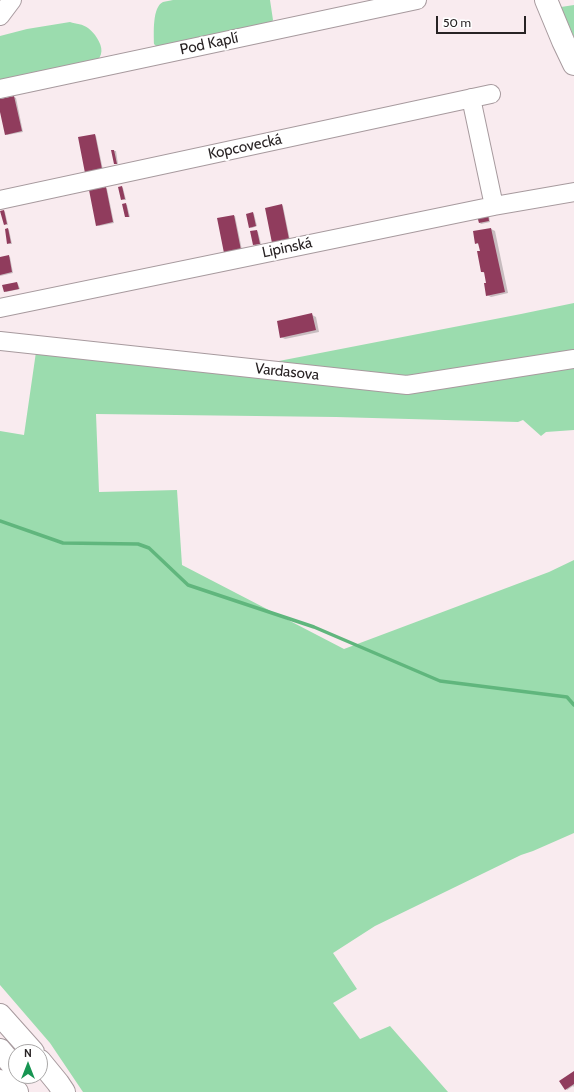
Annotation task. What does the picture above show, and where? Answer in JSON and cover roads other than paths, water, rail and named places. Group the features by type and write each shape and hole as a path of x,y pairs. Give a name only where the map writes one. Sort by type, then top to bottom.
{"main road":[{"path":"546,0 574,64"},
{"path":"0,1016 26,1044"},
{"path":"0,1050 8,1060"},
{"path":"48,1071 64,1092"},
{"path":"0,1081 17,1092"}],"street":[{"path":"0,16 12,0"},
{"name":"Pod Kaplí","path":"0,89 417,0"},
{"name":"Kopcovecká","path":"0,200 491,94"},
{"path":"471,98 494,206"},
{"name":"Lipinská","path":"0,308 494,206 574,192"},
{"name":"Vardasova","path":"0,341 407,385 574,359"}],"waterway":[{"path":"0,521 63,543 138,544 149,548 188,585 314,627 440,681 567,697 574,705"}]}
